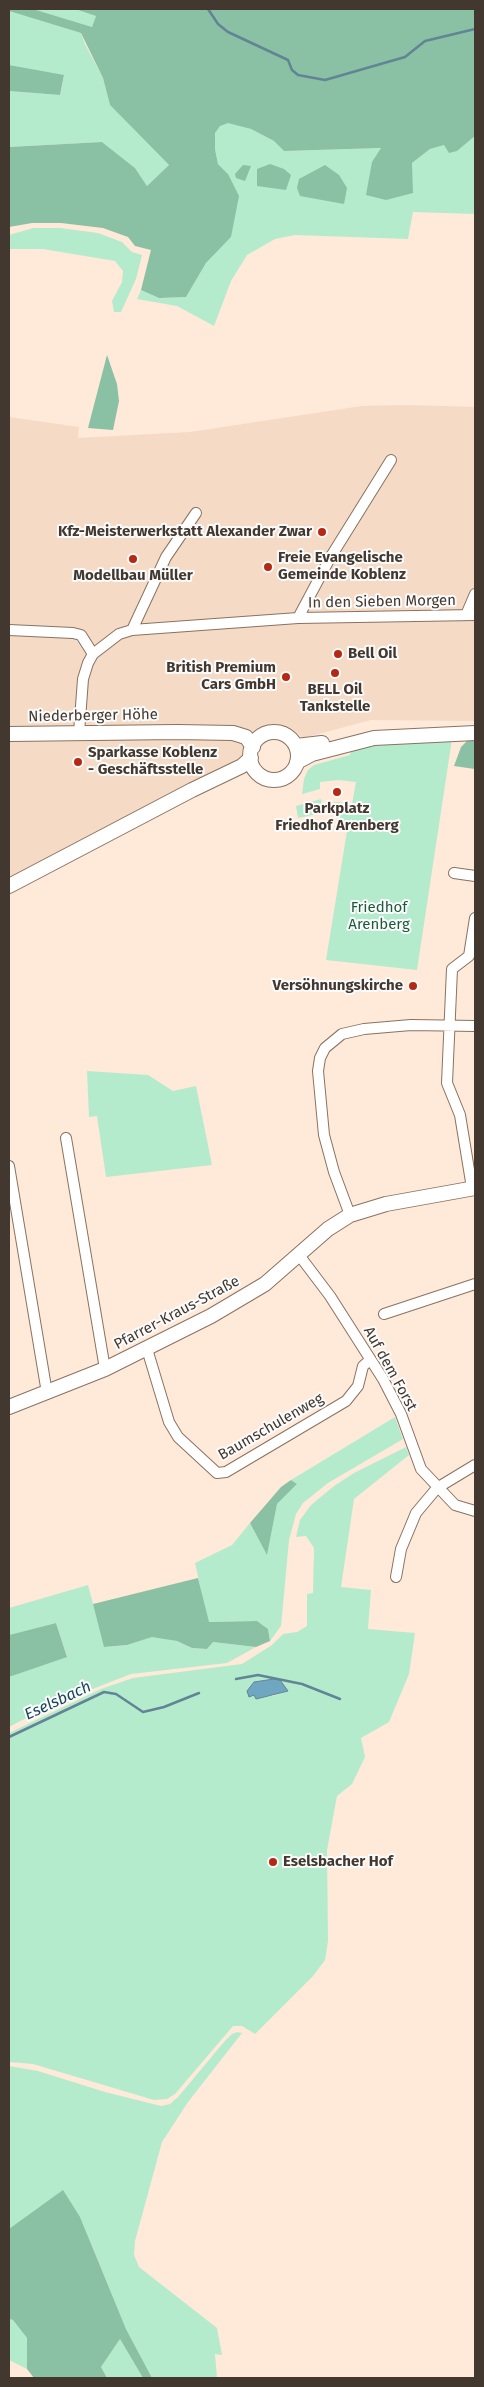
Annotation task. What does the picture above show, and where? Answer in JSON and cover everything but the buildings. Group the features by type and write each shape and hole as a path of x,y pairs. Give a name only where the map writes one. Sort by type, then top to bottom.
{"street":[{"name":"In den Sieben Morgen","path":"298,618 330,558 391,460"},
{"path":"132,630 166,557 196,513"},
{"name":"In den Sieben Morgen","path":"93,654 119,634 132,630 298,618 471,615 475,594"},
{"path":"9,630 81,635 93,654 83,679 79,733"},
{"name":"Niederberger Höhe","path":"177,732 230,726 244,728 263,736"},
{"path":"9,886 242,766 263,736 274,732 284,735 296,746 309,746 385,731 475,726"},
{"name":"Niederberger Höhe","path":"9,734 177,732 237,734 246,737 252,752"},
{"path":"297,762 312,754 374,738 475,733"},
{"path":"182,797 246,774 257,773 270,780 283,778 293,770 297,762 296,746"},
{"path":"252,752 257,773"},
{"path":"454,873 475,876"},
{"path":"474,1188 460,1116 447,1083 452,969 469,956 475,918"},
{"path":"350,1215 334,1172 324,1134 318,1077 322,1053 336,1038 352,1032 402,1026 475,1026"},
{"name":"Pfarrer-Kraus-Straße","path":"66,1138 105,1369"},
{"path":"9,1169 47,1393"},
{"name":"Pfarrer-Kraus-Straße","path":"9,1407 105,1369 211,1316 254,1291 299,1256 328,1229 350,1215 386,1204 474,1188"},
{"name":"Auf dem Forst","path":"299,1256 330,1296 396,1402 421,1469 456,1505 475,1512"},
{"path":"384,1314 475,1284"},
{"name":"Baumschulenweg","path":"147,1348 174,1430 178,1437 217,1473 226,1472 346,1402 358,1386 363,1366 370,1360"},
{"path":"396,1578 401,1549 407,1530 416,1513 438,1488 475,1465"}],"shaded area":[{"path":"362,406 475,407 475,721 371,720 303,738 296,732 271,726 252,739 245,760 9,880 9,417 79,427 78,438 190,432"}],"green space":[{"path":"9,9 33,9 92,27 96,16 75,9 475,9 475,136 457,151 449,153 444,145 430,149 412,163 413,193 386,200 366,195 372,162 381,148 284,151 274,141 251,129 228,123 220,126 215,133 215,149 218,164 228,174 239,196 231,237 206,263 186,297 159,298 141,290 151,250 135,246 128,237 103,228 61,223 32,223 9,227 9,147 102,142 135,168 147,186 169,165 110,105 103,78 81,33 9,11"},
{"path":"33,9 75,9 96,16 92,27"},
{"path":"9,11 81,33 103,78 110,105 169,165 147,186 135,168 102,142 9,147 9,91 60,95 64,76 9,65"},
{"path":"9,65 64,75 60,95 9,91"},
{"path":"228,122 251,129 274,141 284,151 382,148 412,163 430,149 444,145 457,151 475,136 475,214 413,212 408,239 295,235 275,239 247,255 231,281 214,326 177,306 137,299 141,290 159,298 186,297 206,263 231,237 228,174 218,164 215,149 215,133 219,126"},
{"path":"270,164 284,169 291,175 286,190 257,186 257,169"},
{"path":"243,165 251,166 245,181 236,178 235,174"},
{"path":"325,165 339,175 347,188 344,204 300,196 297,188 299,179"},
{"path":"33,228 60,228 98,233 122,242 132,252 142,255 136,279 121,312 114,312 112,301 122,282 123,271 115,261 43,249 9,249 9,235"},
{"path":"107,355 117,384 119,401 113,430 88,428"},
{"name":"Friedhof Arenberg","path":"452,739 417,970 326,960 348,825 332,811 298,818 296,806 321,799 322,804 338,802 352,804 356,782 338,780 320,782 320,789 302,794 304,779 308,770 314,765 350,755 351,750 386,744"},
{"path":"469,739 475,739 475,769 454,766 461,747"},
{"path":"87,1071 148,1075 173,1091 196,1086 212,1165 106,1177 97,1116 89,1117"},
{"path":"395,1417 403,1439 328,1483 303,1503 296,1514 289,1540 281,1626 270,1641 268,1629 257,1621 208,1622 195,1563 232,1545 250,1523 267,1554 277,1504 297,1484 291,1480"},
{"path":"406,1447 409,1455 354,1499 341,1587 371,1590 368,1629 415,1633 409,1674 389,1722 361,1738 365,1757 352,1784 337,1796 327,1850 328,1941 325,1960 313,1976 255,2034 242,2026 233,2026 175,2094 167,2099 154,2100 33,2064 9,2062 9,1733 101,1689 133,1678 242,1664 272,1645 283,1634 297,1632 307,1626 307,1594 313,1593 314,1548 306,1536 296,1537 300,1520 311,1505 334,1486 354,1473","holes":["280,1680 287,1691 273,1696 254,1695 250,1689 254,1682"]},
{"path":"291,1480 297,1484 277,1504 267,1555 250,1523 281,1487"},
{"path":"198,1578 209,1622 257,1621 268,1629 270,1641 256,1647 213,1642 207,1649 192,1648 177,1641 152,1637 127,1645 104,1647 93,1604"},
{"path":"88,1585 105,1647 127,1645 154,1636 177,1641 192,1648 207,1649 213,1642 256,1647 227,1663 131,1674 49,1706 9,1727 9,1677 67,1656 56,1623 9,1635 9,1608"},
{"path":"56,1623 67,1657 9,1677 9,1635"},
{"path":"237,2032 242,2033 188,2102 162,2142 135,2241 134,2255 139,2267 217,2328 222,2355 215,2354 217,2378 152,2378 126,2329 80,2217 9,2229 9,2066 38,2071 105,2092 161,2106 170,2104 178,2097 224,2042"},
{"path":"63,2190 80,2217 126,2329 152,2378 143,2378 120,2339 101,2367 107,2378 34,2378 27,2369 27,2338 13,2320 9,2319 9,2229"},
{"path":"9,2319 13,2320 27,2338 27,2369 9,2360"},
{"path":"120,2339 143,2378 107,2378 101,2367"}],"water":[{"path":"280,1680 288,1691 256,1699 254,1695 249,1697 247,1691 254,1682"}],"waterway":[{"path":"208,9 218,24 228,32 288,60 292,70 298,75 325,80 405,57 425,41 475,29"},
{"name":"Eselsbach","path":"236,1679 258,1675 302,1684 340,1699"},
{"name":"Eselsbach","path":"9,1737 104,1692 116,1694 143,1712 164,1707 199,1693"}],"place":[{"name":"Kfz-Meisterwerkstatt Alexander Zwar","path":"322,532"},
{"name":"Modellbau Müller","path":"133,559"},
{"name":"Freie Evangelische Gemeinde Koblenz","path":"268,567"},
{"name":"Bell Oil","path":"338,654"},
{"name":"BELL Oil Tankstelle","path":"335,673"},
{"name":"British Premium Cars GmbH","path":"286,677"},
{"name":"Sparkasse Koblenz - Geschäftsstelle","path":"78,762"},
{"name":"Parkplatz Friedhof Arenberg","path":"337,792"},
{"name":"Versöhnungskirche","path":"413,986"},
{"name":"Eselsbacher Hof","path":"273,1862"}]}
